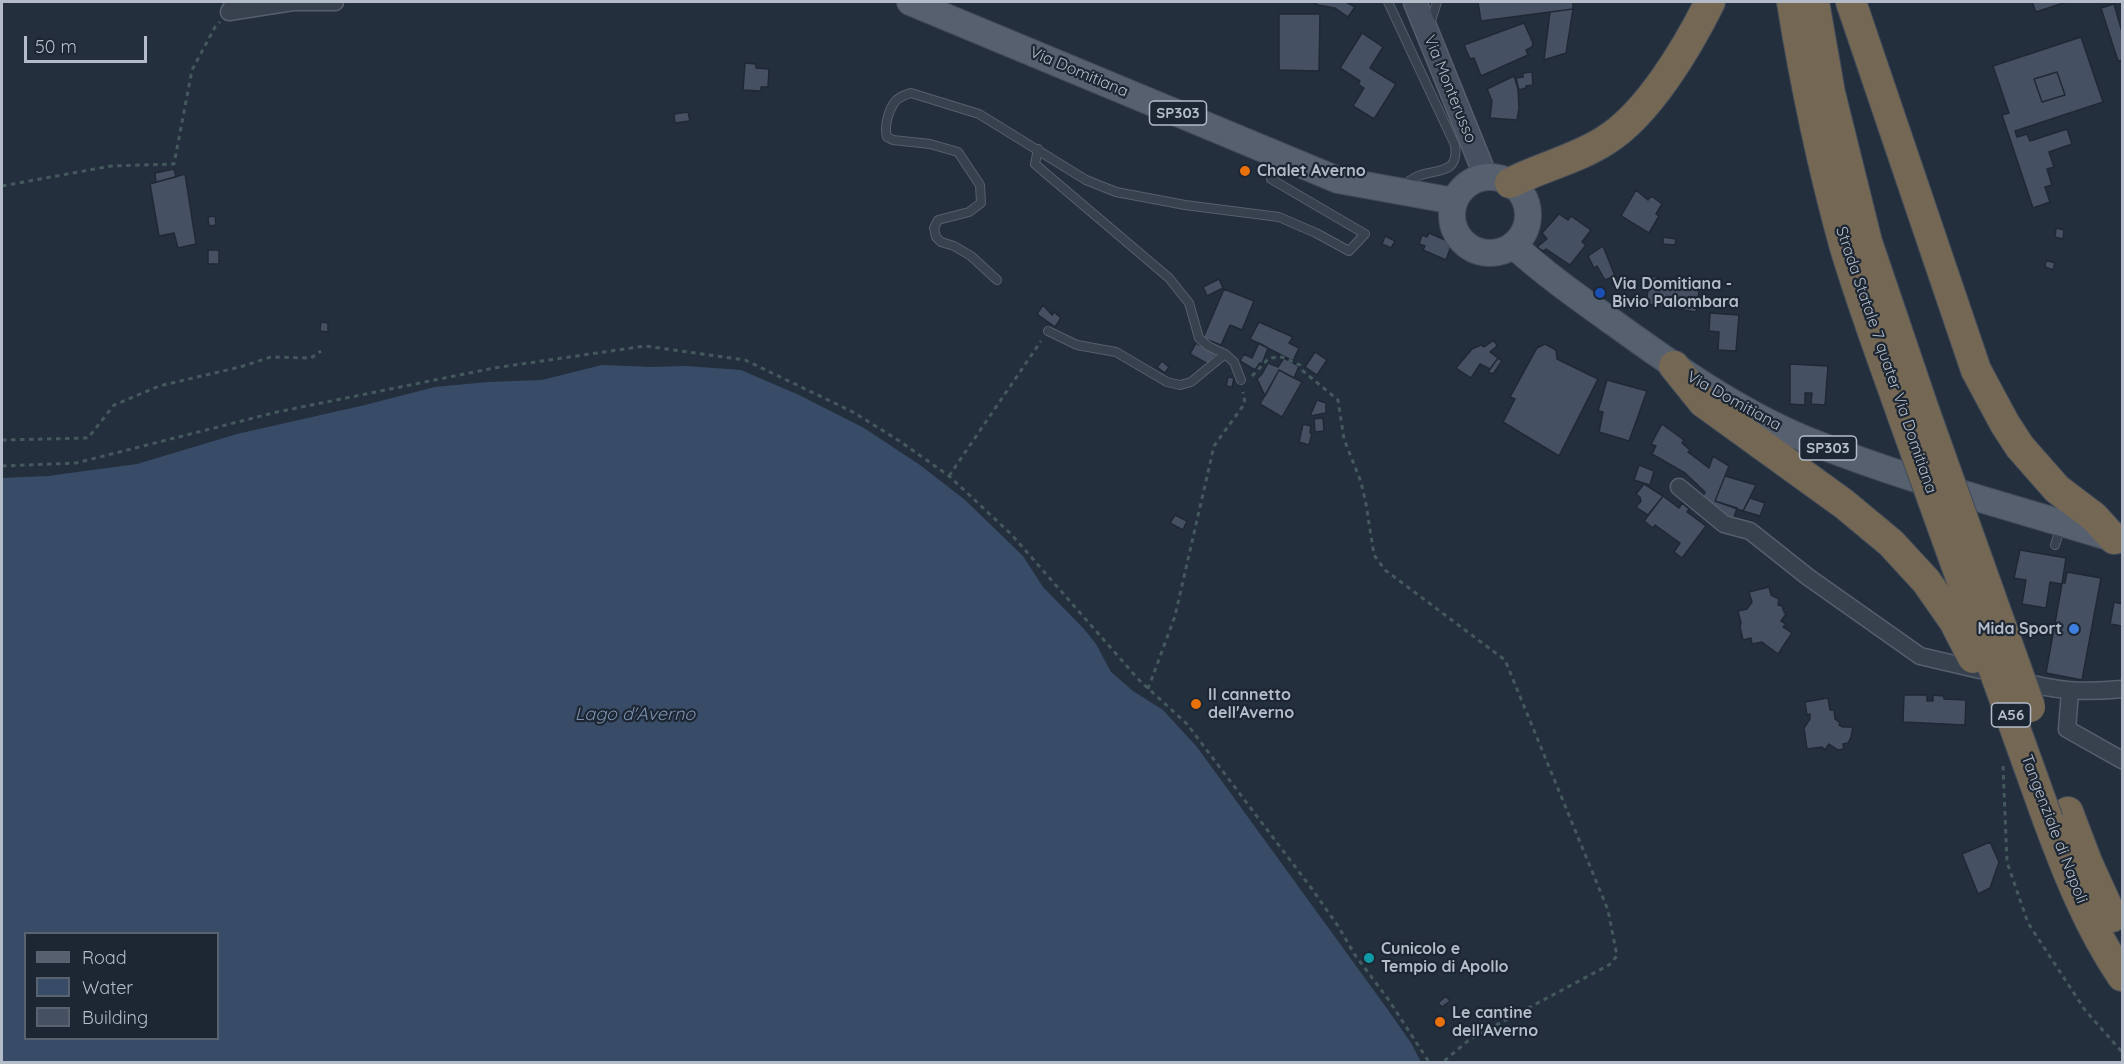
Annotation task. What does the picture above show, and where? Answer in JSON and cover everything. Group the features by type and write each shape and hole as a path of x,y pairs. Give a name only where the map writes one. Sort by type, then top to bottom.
{"highway":[{"path":"1498,180 1587,150 1621,130 1665,77 1710,2"},
{"name":"Strada Statale 7 quater Via Domitiana","path":"1792,2 1805,81 1841,231 1858,288 1913,414 1983,607"},
{"name":"Strada Statale 7 quater Via Domitiana","path":"1814,2 1830,93 1913,414"},
{"path":"1851,2 1976,370 2005,424 2027,455 2057,489 2094,517 2118,540"},
{"path":"1674,366 1703,402 1844,504 1891,543 1926,581 1954,621 1992,697 2010,714"},
{"name":"Tangenziale di Napoli","path":"1983,607 2010,714 2058,816 2122,936"},
{"name":"Tangenziale di Napoli","path":"1983,607 2058,816 2068,874 2103,944 2122,976"}],"main road":[{"name":"Via Domitiana","path":"910,2 1338,180 1454,201"},
{"path":"1498,180 1524,198 1528,218 1521,238 1513,245 1495,253 1475,251 1467,246 1454,230 1451,211 1454,201 1467,184 1498,180"},
{"name":"Via Domitiana","path":"1513,245 1538,268 1674,366 1734,404 1806,439 2059,534 2118,540"}],"street":[{"path":"232,7 293,2 335,2"},
{"name":"Via Monterusso","path":"1415,2 1427,32 1498,180"},
{"path":"1679,487 1724,524 1750,531 1808,577 1920,656 1959,664 2045,688 2070,692 2122,689"},
{"path":"2070,692 2067,729 2122,760"}],"lane":[{"path":"1388,2 1455,145 1457,155 1453,164 1440,172 1420,175 1408,182 1405,192"},
{"path":"1427,32 1437,2"},
{"path":"998,280 971,256 954,246 941,242 936,237 934,228 938,220 969,212 981,202 980,185 958,152 930,144 893,140 887,137 884,128 894,103 902,96 911,93 979,114 1086,180 1116,192 1185,205 1279,217 1316,233 1348,251 1365,234 1271,178 1276,154"},
{"path":"1038,149 1035,164 1169,278 1189,303 1199,338 1234,362 1241,380"},
{"path":"1048,331 1077,345 1116,352 1167,382 1180,386 1191,382 1225,354"}],"path":[{"path":"2,186 111,166 174,164 192,70 215,27 232,7"},
{"path":"949,476 1048,331"},
{"path":"2,466 76,463 277,412 494,368 645,346 745,360 853,412 901,442 949,476 1011,534 1071,605 1148,688 1187,724 1312,889 1429,1062"},
{"path":"2,440 88,438 114,405 159,386 240,367 270,357 311,358 321,351"},
{"path":"1148,688 1175,616 1214,446 1245,403 1241,380 1255,375 1269,358 1282,357 1300,365 1303,371 1338,400 1344,439 1366,504 1374,555 1385,570 1505,660 1608,910 1617,956 1609,965 1470,1038 1443,1062"},
{"path":"2003,760 2007,862 2028,923 2085,1010 2122,1052"}],"water":[{"name":"Lago d'Averno","path":"602,365 686,366 741,370 799,395 864,428 920,465 965,500 1023,556 1043,587 1096,644 1111,672 1133,691 1163,710 1197,747 1388,1010 1421,1062 2,1062 2,478 48,476 137,464 237,434 435,387 542,380"}],"building":[{"path":"1313,2 1346,2 1355,7 1348,17 1335,8"},
{"path":"1478,2 1573,2 1573,9 1481,21"},
{"path":"2032,2 2066,2 2036,12"},
{"path":"2114,4 2122,32 2122,60 2118,61 2101,8"},
{"path":"1573,9 1566,53 1544,60 1550,12"},
{"path":"1279,14 1320,14 1319,71 1279,70"},
{"path":"1524,23 1533,43 1532,47 1526,50 1528,55 1481,76 1474,58 1470,59 1464,45"},
{"path":"1362,33 1383,47 1370,68 1396,84 1374,119 1353,106 1364,88 1358,84 1360,81 1340,68"},
{"path":"2081,37 2103,102 2015,131 2017,137 2027,134 2030,141 2067,129 2072,144 2049,152 2054,167 2047,169 2052,185 2045,187 2050,202 2033,208 2002,115 2009,113 1993,66","holes":["2057,72 2065,95 2042,102 2034,79"]},
{"path":"745,63 756,64 756,68 769,69 768,87 761,87 761,91 743,90"},
{"path":"1532,72 1533,85 1519,90 1516,78 1523,77 1523,73"},
{"path":"2057,72 2065,95 2042,102 2034,79"},
{"path":"1514,76 1518,89 1517,120 1490,118 1492,101 1487,89"},
{"path":"688,112 690,121 675,123 674,114"},
{"path":"174,169 176,177 156,182 155,173"},
{"path":"185,174 196,244 178,248 174,233 159,236 150,184"},
{"path":"1636,190 1648,200 1653,197 1662,204 1656,214 1659,216 1649,233 1621,216"},
{"path":"1559,214 1568,220 1571,216 1591,230 1582,242 1586,245 1570,265 1546,249 1543,251 1537,247 1547,239 1542,233"},
{"path":"215,216 216,225 209,226 208,217"},
{"path":"2056,228 2064,230 2063,239 2055,237"},
{"path":"1429,233 1452,243 1446,260 1423,250 1425,246 1419,244 1422,235 1427,237"},
{"path":"1385,236 1395,241 1391,248 1382,244"},
{"path":"1663,237 1676,239 1675,245 1663,244"},
{"path":"1603,246 1615,276 1605,280 1597,266 1594,268 1588,256"},
{"path":"208,250 219,250 219,264 208,264"},
{"path":"2046,260 2055,263 2053,270 2045,267"},
{"path":"1650,276 1700,284 1696,312 1646,304"},
{"path":"1219,279 1223,288 1207,296 1203,287"},
{"path":"1224,289 1254,301 1242,330 1230,325 1221,345 1203,338"},
{"path":"1043,305 1052,315 1054,312 1061,318 1055,327 1037,314"},
{"path":"1710,313 1739,315 1736,351 1718,350 1719,332 1709,331"},
{"path":"321,322 328,323 328,332 320,331"},
{"path":"1259,322 1293,337 1289,343 1299,348 1293,361 1250,339"},
{"path":"1494,340 1497,346 1490,352 1498,358 1490,369 1480,364 1471,378 1456,368 1472,349 1481,345 1484,347"},
{"path":"1196,343 1217,354 1208,364 1190,354"},
{"path":"1259,343 1268,348 1262,364 1260,363 1255,370 1240,361 1244,354 1252,358"},
{"path":"1545,344 1556,350 1557,359 1598,379 1559,456 1503,422 1515,399 1510,397 1537,348"},
{"path":"1315,352 1327,360 1317,375 1305,367"},
{"path":"1284,358 1299,366 1294,378 1279,370 1265,396 1257,379 1268,363 1278,367"},
{"path":"1498,358 1502,361 1493,374 1488,372"},
{"path":"1162,361 1169,367 1165,373 1157,367"},
{"path":"1790,364 1828,366 1825,405 1811,404 1812,393 1805,393 1805,405 1790,404"},
{"path":"1279,370 1302,382 1282,417 1260,404"},
{"path":"1228,377 1234,378 1232,387 1226,386"},
{"path":"1607,380 1647,391 1629,441 1599,432 1603,412 1598,411"},
{"path":"1317,400 1326,403 1326,413 1310,416"},
{"path":"1323,418 1324,431 1315,432 1314,419"},
{"path":"1303,424 1311,426 1309,445 1299,442"},
{"path":"1662,424 1684,440 1682,443 1690,450 1688,452 1709,468 1713,456 1729,466 1715,501 1737,508 1733,520 1713,512 1700,502 1705,492 1685,473 1652,454 1656,446 1651,444"},
{"path":"1639,465 1654,471 1650,485 1634,480"},
{"path":"1725,476 1756,485 1743,511 1715,501"},
{"path":"1644,484 1663,496 1648,515 1636,507 1641,501 1636,494"},
{"path":"1663,496 1679,508 1682,503 1689,509 1687,512 1706,526 1682,558 1674,552 1680,543 1655,525 1653,528 1644,521"},
{"path":"1750,498 1765,503 1760,516 1743,511"},
{"path":"1175,515 1187,521 1183,530 1170,523"},
{"path":"2020,550 2066,558 2062,583 2065,583 2067,572 2101,578 2082,680 2046,673 2062,584 2050,582 2046,608 2022,604 2026,580 2014,578"},
{"path":"1769,587 1771,595 1779,599 1778,605 1782,606 1786,614 1781,621 1786,624 1783,627 1792,633 1778,654 1762,642 1752,644 1751,638 1743,640 1740,627 1738,611 1747,609 1752,602 1749,592"},
{"path":"2114,602 2122,604 2122,626 2110,624"},
{"path":"1904,695 1927,695 1927,701 1933,701 1933,695 1944,696 1944,699 1966,700 1965,725 1903,722"},
{"path":"1828,698 1830,710 1834,710 1835,719 1840,723 1839,725 1853,727 1851,737 1848,743 1843,744 1844,749 1838,750 1829,744 1825,750 1822,747 1807,749 1804,728 1810,719 1810,714 1807,715 1805,702"},
{"path":"1990,842 1999,862 1990,888 1978,894 1962,854"},
{"path":"1446,996 1450,1001 1442,1007 1438,1003"}],"place":[{"name":"Chalet Averno","path":"1245,171"},
{"name":"Via Domitiana - Bivio Palombara","path":"1600,293"},
{"name":"Mida Sport","path":"2074,629"},
{"name":"Il cannetto dell'Averno","path":"1196,704"},
{"name":"Cunicolo e Tempio di Apollo","path":"1369,958"},
{"name":"Le cantine dell'Averno","path":"1440,1022"}]}
